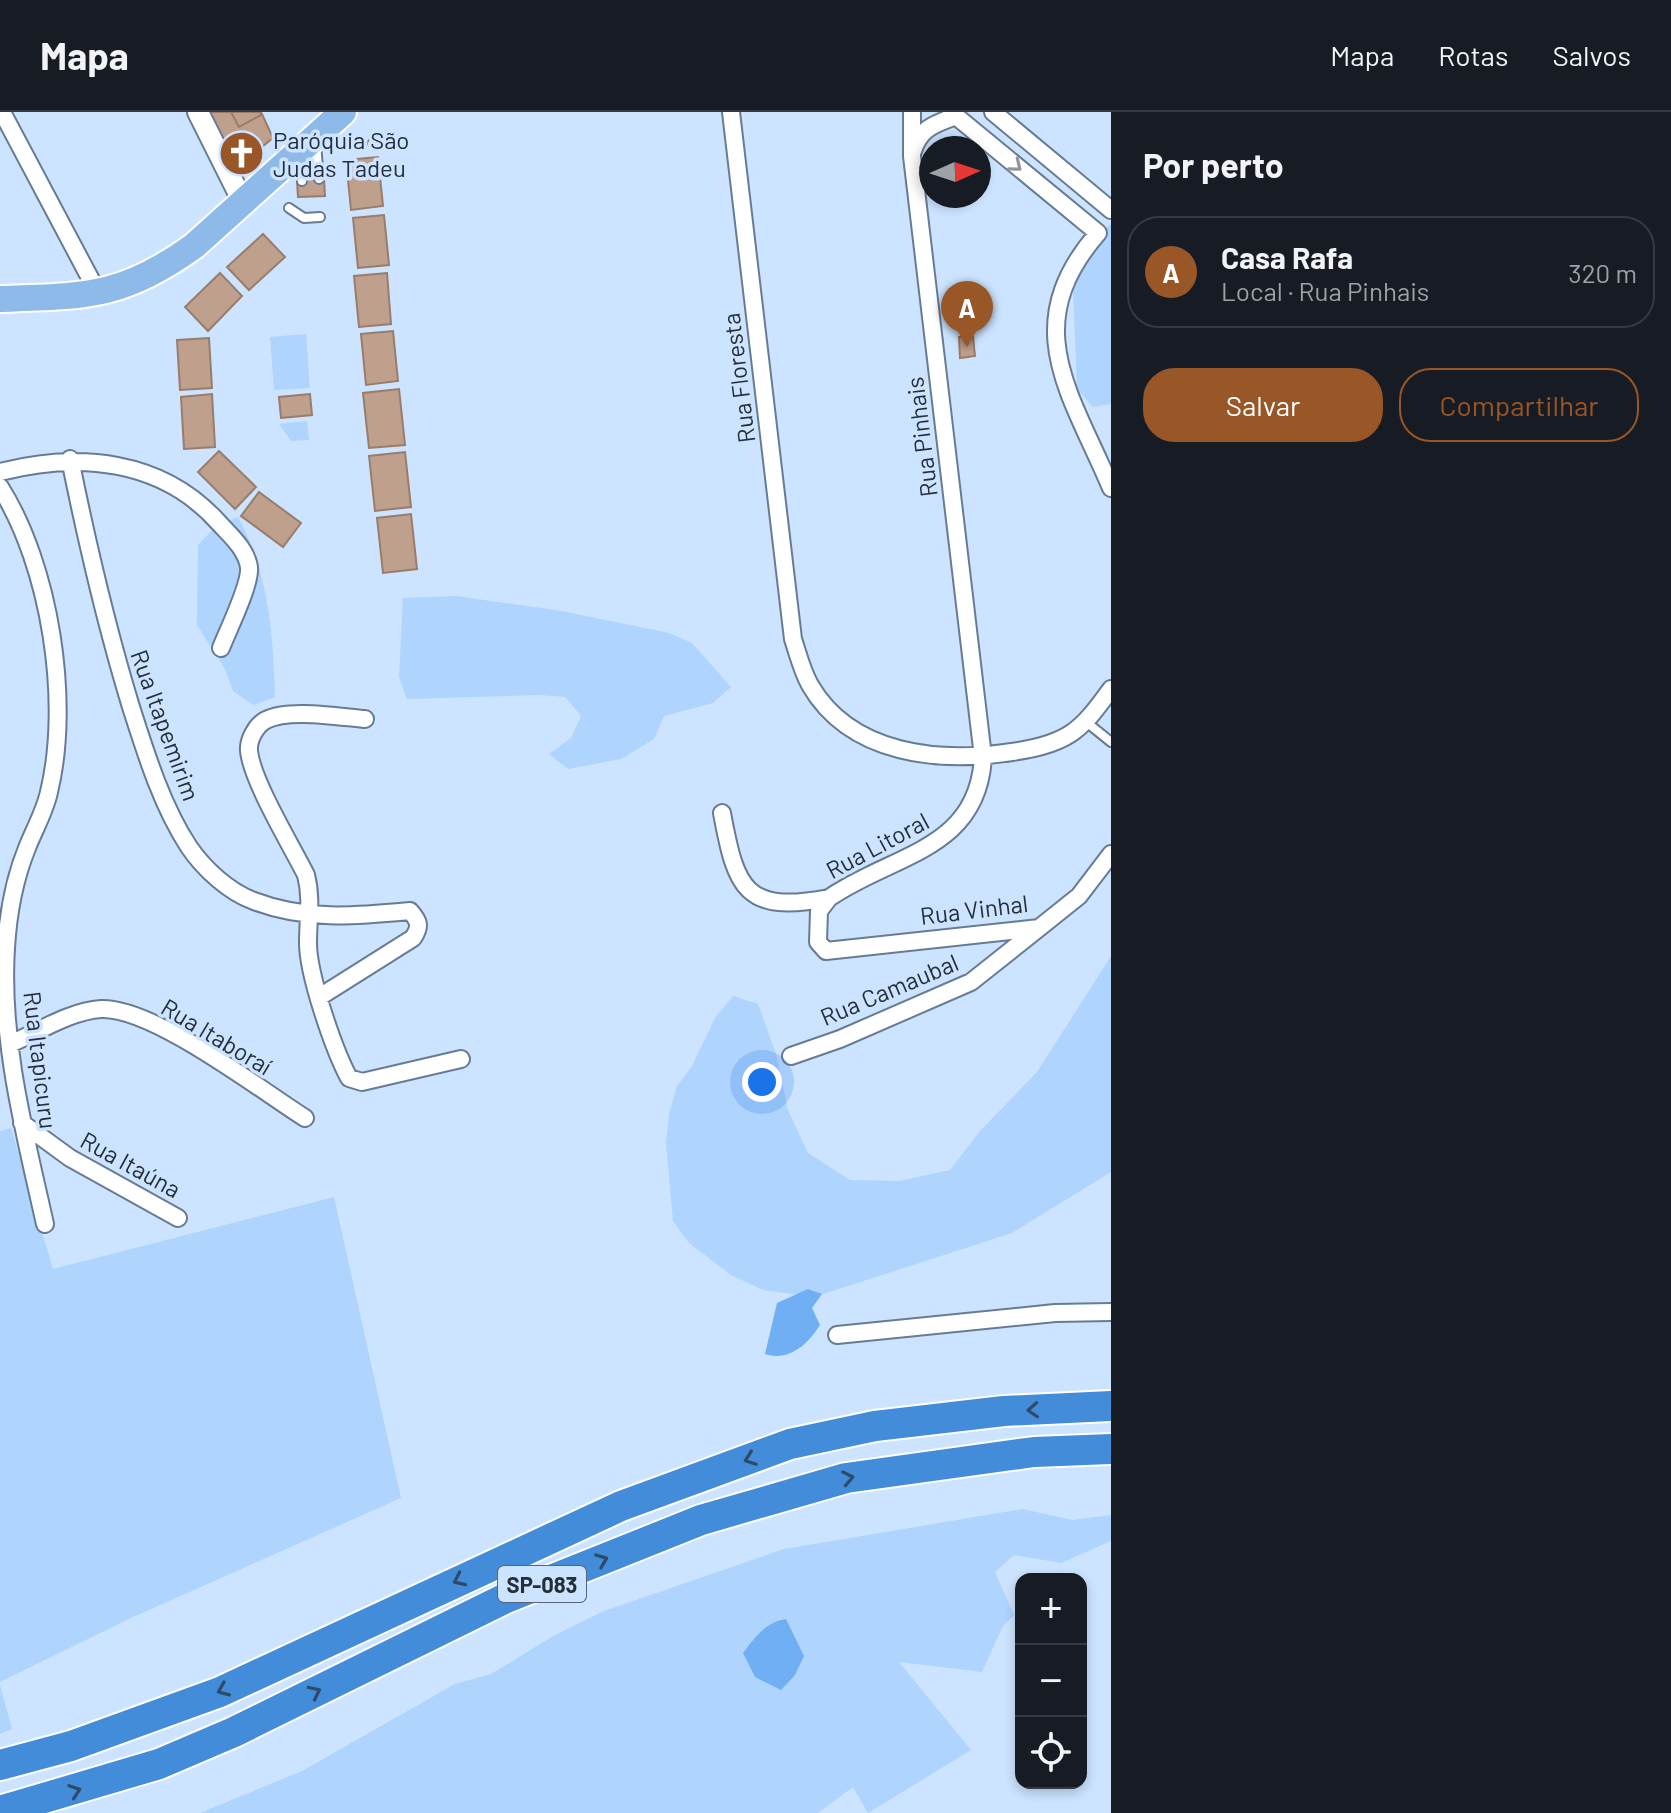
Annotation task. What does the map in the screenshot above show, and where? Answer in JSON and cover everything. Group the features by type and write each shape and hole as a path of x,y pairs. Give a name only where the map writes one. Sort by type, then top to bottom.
{"highway":[{"name":"SP-083","path":"0,1765 71,1746 220,1692 621,1506 790,1444 875,1426 1004,1411 1111,1406"},
{"name":"SP-083","path":"0,1811 159,1764 234,1732 506,1598 701,1520 846,1478 1034,1452 1111,1449"}],"main road":[{"path":"0,299 99,295 169,264 343,112"}],"street":[{"path":"2,112 99,295"},
{"path":"198,112 243,202"},
{"name":"Rua Floresta","path":"731,112 793,639 810,685 834,713 864,735 904,753 945,758 983,757"},
{"name":"Rua Pinhais","path":"912,112 912,156 983,757"},
{"path":"993,112 1111,210"},
{"path":"912,156 917,138 930,126 953,114 1104,231 1062,285 1055,320 1056,359 1111,488"},
{"path":"0,472 70,459 131,468 183,489 245,552 249,571 221,648"},
{"name":"Rua Itapemirim","path":"70,459 112,645 162,794 189,847 210,872 253,901 310,916 343,917 410,911 418,920 419,929 413,938 321,996"},
{"name":"Rua Itapicuru","path":"0,487 28,547 48,616 60,689 49,794 12,896 5,950 10,1044 22,1123 45,1224"},
{"path":"983,757 1038,748 1070,734 1111,689"},
{"path":"365,719 311,715 266,719 254,731 248,749 254,769 306,875 311,892 309,958 339,1059 349,1078 362,1082 461,1059"},
{"name":"Rua Litoral","path":"818,942 819,911 829,898 945,837 975,796 983,757"},
{"path":"722,813 738,880 753,893 778,904 829,898"},
{"name":"Rua Vinhal","path":"818,942 826,951 1039,928 1079,896 1111,854"},
{"name":"Rua Camaubal","path":"791,1056 840,1039 971,982 1039,928"},
{"name":"Rua Itaboraí","path":"10,1044 77,1014 102,1009 129,1013 178,1037 305,1118"},
{"name":"Rua Itaúna","path":"22,1123 70,1158 178,1218"},
{"path":"837,1335 1055,1313 1111,1312"}],"lane":[{"path":"308,143 319,179"},
{"path":"302,181 308,143"},
{"path":"289,208 304,218 320,217"},
{"path":"1085,721 1111,742"}],"shaded area":[{"path":"1111,224 1111,404 1093,407 1077,389 1073,288 1093,240"},
{"path":"306,334 310,388 274,390 270,337"},
{"path":"307,421 309,440 291,441 279,424"},
{"path":"238,517 263,582 273,650 275,697 253,705 233,691 225,669 197,625 198,545 216,526"},
{"path":"456,596 562,611 669,633 692,643 731,687 713,703 664,716 654,739 621,759 568,769 549,754 571,738 581,716 565,697 407,699 399,677 403,598"},
{"path":"1111,956 1111,1172 1012,1233 814,1297 763,1290 731,1275 689,1243 673,1221 666,1143 669,1114 677,1086 692,1066 715,1018 733,996 758,1004 776,1054 788,1110 808,1153 850,1180 900,1181 950,1170 980,1131 1037,1072"},
{"path":"11,1128 53,1269 334,1197 401,1498 133,1617 0,1682 0,1131"},
{"path":"808,1289 822,1294 812,1308 820,1325 797,1350 782,1356 765,1354 777,1303"},
{"path":"1023,1509 1072,1520 1111,1515 1111,1541 1061,1563 1014,1555 995,1572 1014,1615 1003,1626 982,1672 899,1662 971,1750 868,1813 853,1787 818,1813 200,1813 302,1771 455,1684 491,1674 555,1635 604,1611 784,1549"},
{"path":"786,1619 804,1656 795,1675 781,1690 755,1677 743,1653 767,1627"},
{"path":"0,1685 12,1729 0,1734"}],"building":[{"name":"Paróquia São Judas Tadeu","path":"209,112 261,112 273,138 236,168"},
{"path":"231,112 260,112 261,115 239,127"},
{"path":"373,138 378,143 373,148 368,143"},
{"path":"378,157 383,206 351,210 346,160"},
{"path":"315,172 315,179 324,179 325,196 298,197 297,181 306,181 306,173"},
{"path":"384,215 389,265 358,268 353,218"},
{"path":"263,234 285,257 249,290 227,267"},
{"path":"220,273 242,296 208,331 185,307"},
{"path":"387,273 391,324 359,327 354,276"},
{"path":"393,331 398,381 366,385 361,334"},
{"path":"959,337 973,337 975,356 960,358"},
{"path":"209,338 212,388 180,390 177,340"},
{"path":"399,389 405,445 369,448 363,393"},
{"path":"212,394 215,447 184,449 181,397"},
{"path":"310,394 312,415 281,418 279,397"},
{"path":"219,451 256,487 235,509 198,472"},
{"path":"405,452 411,507 375,511 369,456"},
{"path":"259,492 301,523 283,547 241,516"},
{"path":"411,514 417,569 383,573 377,518"}],"place":[{"name":"Paróquia São Judas Tadeu","path":"242,153"},
{"name":"Casa Rafa","path":"967,347"}]}
